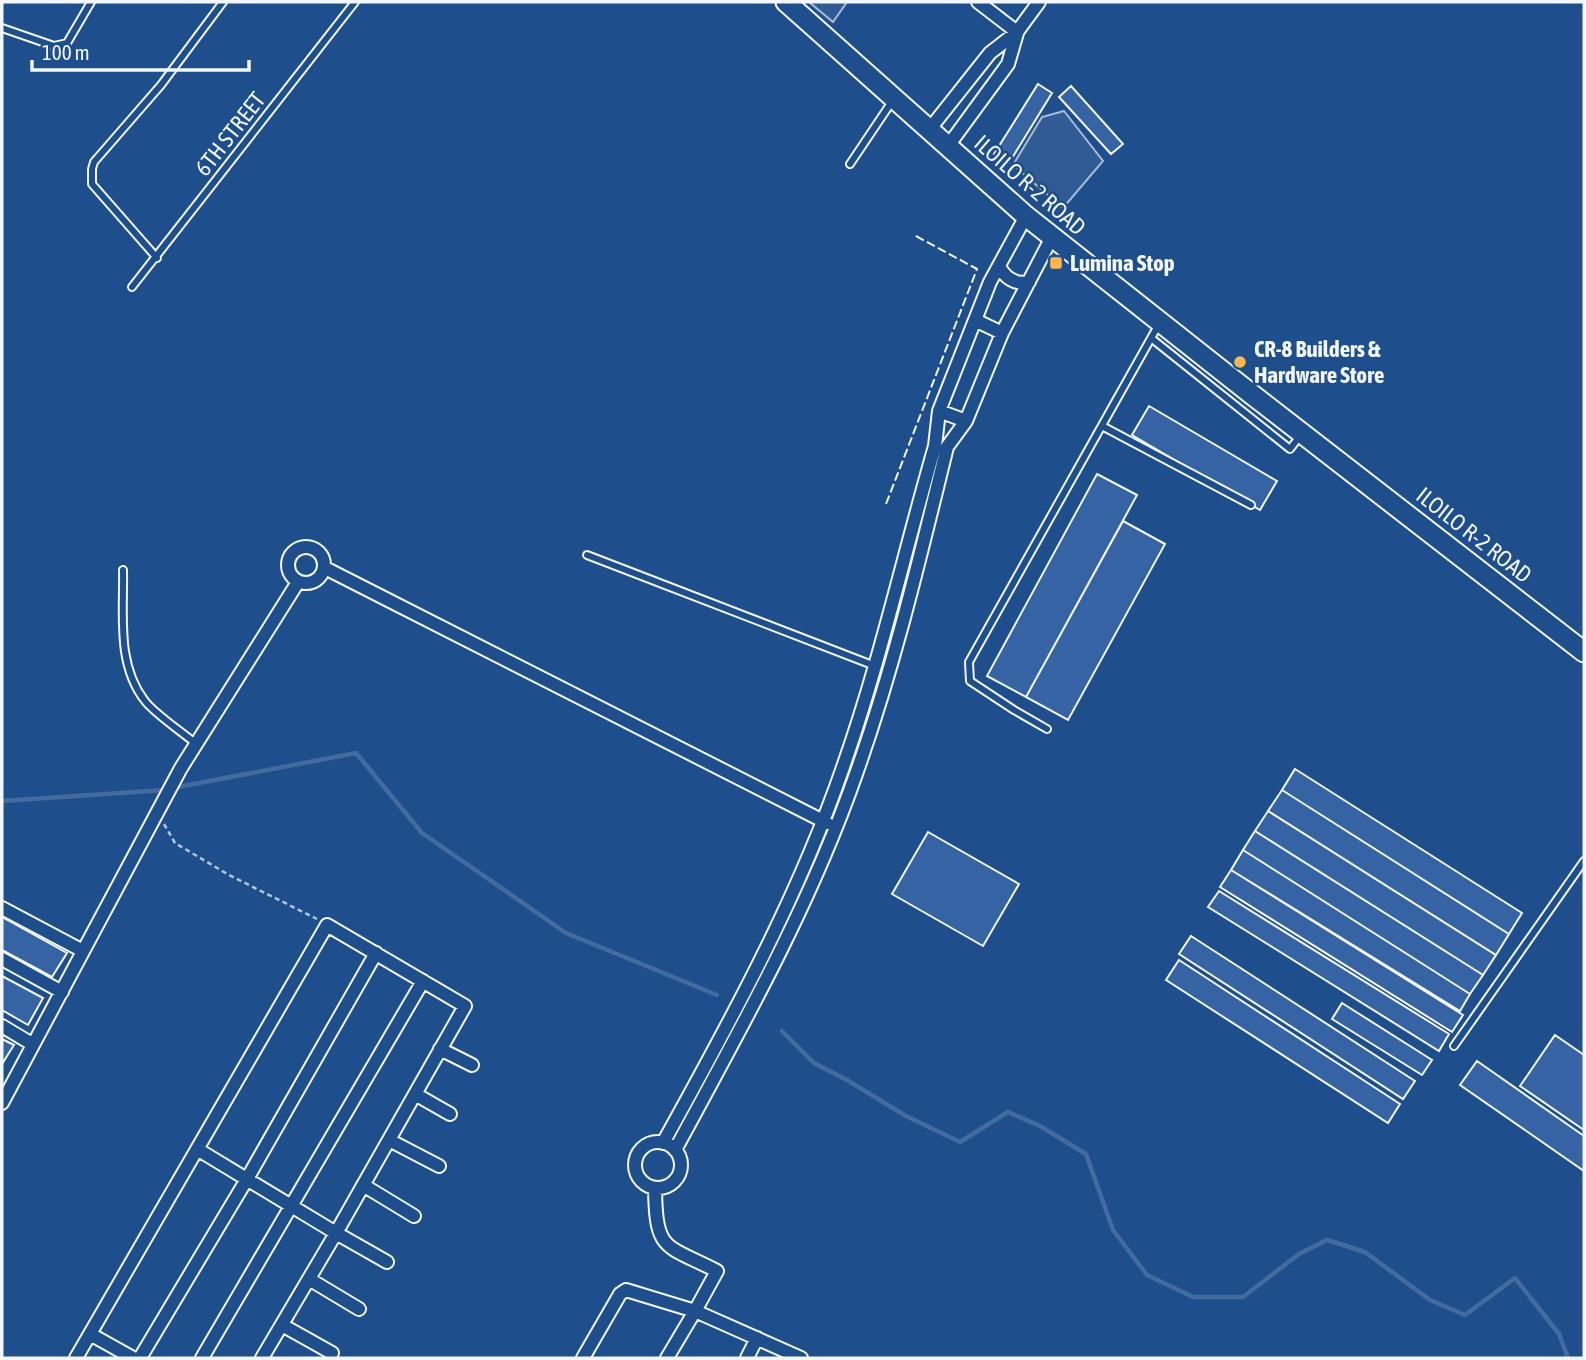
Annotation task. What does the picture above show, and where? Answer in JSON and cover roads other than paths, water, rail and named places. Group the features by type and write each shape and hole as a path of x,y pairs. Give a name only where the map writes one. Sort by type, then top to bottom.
{"main road":[{"name":"ILOILO R-2 ROAD","path":"786,2 1156,330 1303,433 1584,652"}],"street":[{"path":"978,2 1017,32"},
{"path":"929,130 990,53 1017,32 1039,2"},
{"path":"948,146 1008,64 1017,32"},
{"path":"745,1006 843,769 875,666 935,446 939,411 999,266 1026,216"},
{"path":"675,1150 712,1069 745,1006 786,945 822,859 856,775 884,686 947,447 966,421 1002,333 1052,237"},
{"path":"999,266 1012,280 1023,284 1029,282"},
{"path":"975,320 1002,333"},
{"path":"939,411 966,421"},
{"path":"919,503 933,506"},
{"path":"300,547 316,550 322,555 325,568 322,574 313,583 298,582 288,570 287,564 300,547"},
{"path":"325,568 835,827"},
{"path":"2,1103 5,1088 62,992 195,743 298,582"},
{"path":"895,594 909,598"},
{"path":"871,680 884,686"},
{"path":"843,769 856,775"},
{"path":"809,852 822,859"},
{"path":"2,908 83,951"},
{"path":"76,1358 327,925 465,1006 262,1358"},
{"path":"772,937 786,945"},
{"path":"140,1358 247,1179 376,953"},
{"path":"2,959 62,992"},
{"path":"202,1358 423,981"},
{"path":"2,1026 32,1044"},
{"path":"440,1049 472,1065"},
{"path":"663,1143 712,1069"},
{"path":"415,1094 450,1114"},
{"path":"389,1140 439,1166"},
{"path":"663,1143 675,1150 679,1157 680,1172 670,1185 655,1188 648,1186 637,1176 637,1154 648,1144 663,1143"},
{"path":"197,1149 387,1262"},
{"path":"363,1185 414,1216"},
{"path":"655,1188 658,1231 666,1245 717,1271 667,1358"},
{"path":"309,1279 359,1309"},
{"path":"583,1358 622,1291 631,1291 695,1311 801,1358"},
{"path":"282,1325 332,1353"},
{"path":"90,1334 133,1358"},
{"path":"747,1358 757,1338"}],"lane":[{"path":"2,28 54,46 62,45 67,43 91,2"},
{"path":"157,258 93,184 92,169 94,162 161,85 223,2"},
{"name":"6TH STREET","path":"132,288 355,2"},
{"path":"850,164 894,98"},
{"path":"1047,729 970,681 969,662 1156,330"},
{"path":"1102,426 1251,505"},
{"path":"587,555 875,666"},
{"path":"123,570 124,656 135,685 146,704 195,743"},
{"path":"1454,1046 1584,861"}],"waterway":[{"path":"173,788 356,753 422,833 566,933 717,995"},
{"path":"2,801 165,790"},
{"path":"782,1031 814,1063 906,1116 960,1142 1008,1112 1040,1126 1086,1154 1113,1230 1147,1275 1193,1297 1243,1297 1299,1254 1327,1240 1365,1252 1430,1300 1465,1315 1515,1278 1559,1334 1568,1358"}],"place":[{"name":"Lumina Stop","path":"1056,263"},
{"name":"CR-8 Builders & Hardware Store","path":"1240,362"}]}
